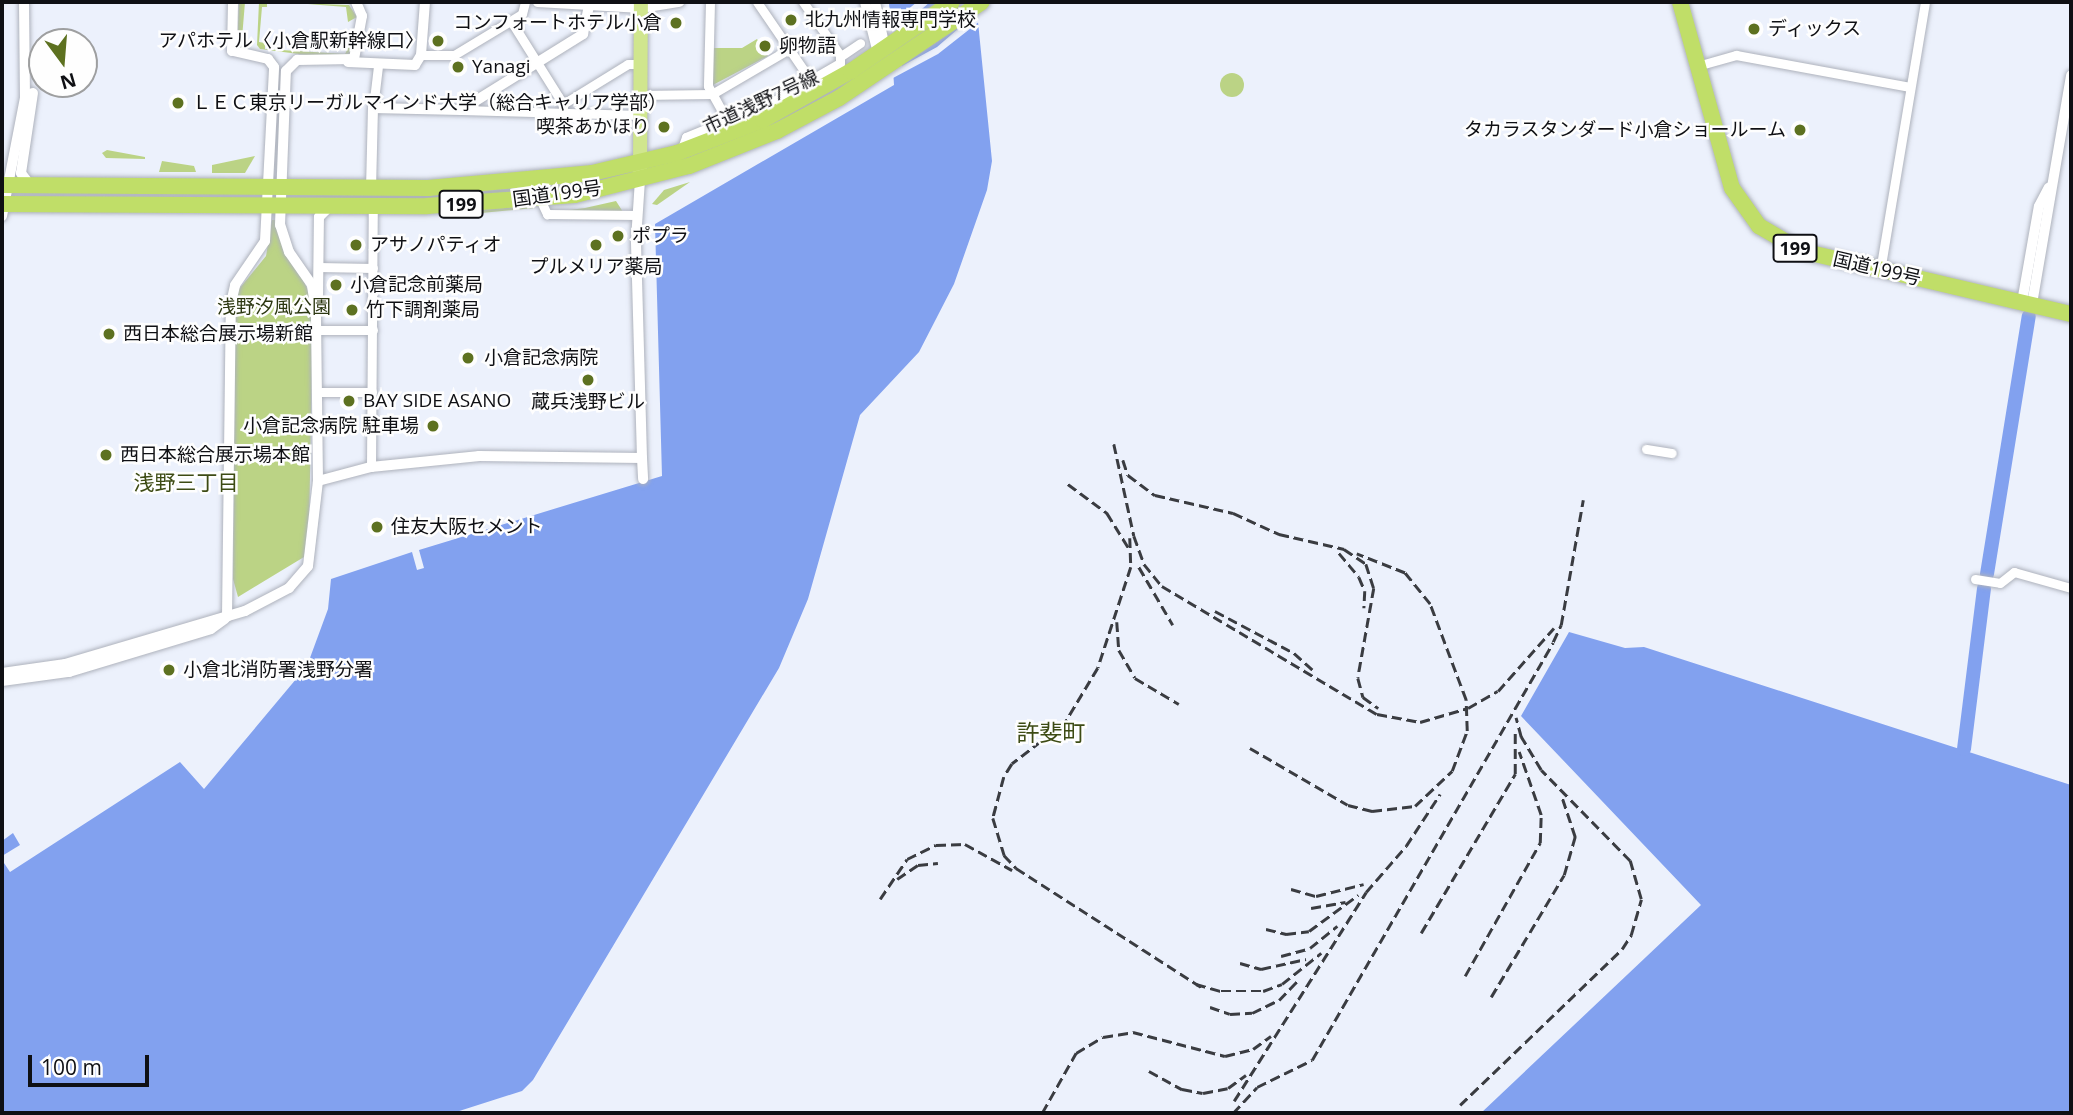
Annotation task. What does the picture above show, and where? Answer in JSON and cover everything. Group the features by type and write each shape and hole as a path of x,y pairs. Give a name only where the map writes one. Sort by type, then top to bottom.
{"highway":[{"name":"国道199号","path":"3,208 185,204 373,206 540,199 640,180 715,157 777,131 886,55 952,2"},
{"name":"国道199号","path":"1680,2 1732,188 1759,226 1802,251 2071,314"},
{"name":"国道199号","path":"6,185 371,189 534,181 640,162 681,152 696,140 886,55 959,18 980,3"},
{"path":"6,185 20,196 141,198 185,204"}],"main road":[{"path":"640,180 641,5"}],"street":[{"path":"3,208 23,118 27,59 24,2"},
{"path":"227,617 231,303 236,285 264,246 273,205 274,66 264,57 232,51 233,2"},
{"path":"348,62 359,50 362,12 356,2"},
{"path":"273,188 287,69 301,59 411,68 421,55 425,2"},
{"path":"421,55 452,56 524,12 525,2"},
{"path":"539,2 589,6 680,2"},
{"path":"710,2 712,94 728,122"},
{"path":"757,2 811,81"},
{"name":"市道浅野7号線","path":"696,140 728,122 802,93 811,81 840,63 841,56 803,2"},
{"path":"865,2 886,55"},
{"path":"875,2 886,55"},
{"path":"1880,271 1925,2"},
{"path":"461,110 586,31 589,6"},
{"path":"511,21 563,108"},
{"path":"841,56 860,43"},
{"path":"640,95 712,94 789,48"},
{"path":"1697,66 1736,55 1910,87"},
{"path":"27,59 33,93 21,173 30,185"},
{"path":"563,108 628,64 640,64"},
{"path":"371,189 373,108 378,66"},
{"path":"2027,303 2071,75"},
{"path":"373,108 563,108 640,115"},
{"path":"640,180 637,215 643,478"},
{"path":"540,199 547,214 637,215"},
{"path":"273,205 284,241 309,277 315,303"},
{"path":"2,673 65,664 227,617 275,596 304,573 313,544 318,481 315,303 319,217 330,206"},
{"path":"371,467 373,206"},
{"path":"318,267 373,268"},
{"path":"316,330 373,330"},
{"path":"316,392 372,392"},
{"path":"1646,449 1672,453"},
{"path":"318,481 371,467 479,456 642,458"},
{"path":"1975,579 2000,583 2014,572 2071,588"},
{"path":"2,681 90,667 211,629 227,617"}],"green space":[{"path":"239,2 245,2 241,50 237,46"},
{"path":"259,2 267,2 267,7 262,7 259,42 265,43 265,49 345,54 352,41 353,55 322,57 260,49 257,45"},
{"path":"295,3 349,5 357,17 348,22 346,7"},
{"path":"757,39 768,56 711,86 713,48 742,48"},
{"path":"1232,73 1243,80 1244,85 1237,96 1232,97 1221,90 1220,85 1227,74"},
{"path":"107,150 145,159 106,158 102,153"},
{"path":"255,156 245,173 212,173 212,165"},
{"path":"162,161 194,166 196,172 159,172"},
{"path":"601,182 554,190 408,200 294,196 435,195"},
{"path":"690,182 657,205 652,204 664,190"},
{"path":"616,201 623,212 562,211 585,208"},
{"path":"529,206 535,208 449,216 470,211"},
{"name":"浅野汐風公園","path":"272,220 277,220 313,302 309,535 304,557 238,597 233,579 235,307 239,289 266,256"}],"water":[{"path":"889,2 976,2 992,161 987,190 954,284 919,352 860,415 808,599 779,668 533,1080 522,1091 453,1113 2,1113 2,860 10,872 180,762 204,789 307,666 328,609 331,579 412,552 417,570 424,568 419,550 662,476 655,224 894,85"},
{"path":"1569,632 1625,648 1644,647 2071,785 2071,1113 1481,1113 1701,905 1521,716"},
{"path":"13,833 20,845 2,856 2,841"}],"pier":[{"path":"917,2 930,2 900,28 940,2 978,2 980,21 938,54 893,78 888,19 895,20","holes":["966,22 937,47 902,66"]}],"waterway":[{"path":"1987,574 2029,316"},
{"path":"1964,749 1984,588"}],"railway":[{"path":"1114,444 1134,536 1144,564 1162,586 1377,714 1420,722 1468,708 1498,691 1554,628"},
{"path":"1123,460 1128,475 1155,495 1233,513 1279,534 1344,549 1366,564 1374,588 1358,678 1363,697 1378,708"},
{"path":"1068,484 1107,513 1130,550"},
{"path":"1233,1113 1257,1087 1312,1060 1553,642 1561,625 1583,500"},
{"path":"1130,538 1131,567 1098,668 1065,723 1012,764 1004,777 993,818 1004,855 1016,868 1203,988"},
{"path":"1339,553 1359,577 1365,591 1364,608"},
{"path":"1250,748 1348,805 1372,811 1415,806 1452,771 1467,731 1466,700 1430,604 1405,573 1357,554"},
{"path":"1139,567 1173,625"},
{"path":"1215,611 1294,653 1313,670"},
{"path":"1117,622 1119,650 1135,678 1179,704"},
{"path":"1460,1105 1622,949 1631,935 1641,899 1630,861 1541,770 1521,737 1516,718"},
{"path":"1421,933 1515,774 1515,731"},
{"path":"1465,976 1540,843 1541,815 1519,752"},
{"path":"1234,1101 1366,892 1406,846 1440,794"},
{"path":"1491,997 1564,875 1575,837 1562,798"},
{"path":"880,899 907,859 936,845 965,844 1012,870"},
{"path":"897,879 918,865 938,863"},
{"path":"1291,889 1316,896 1364,884"},
{"path":"1266,929 1286,934 1309,931 1358,895"},
{"path":"1311,908 1345,902"},
{"path":"1281,956 1310,948 1337,926"},
{"path":"1196,984 1221,991 1263,991 1282,984 1321,953"},
{"path":"1240,963 1261,969 1306,959"},
{"path":"1210,1007 1230,1014 1252,1013 1279,1000 1298,980"},
{"path":"1042,1113 1076,1053 1103,1037 1133,1032 1225,1056 1253,1049 1271,1036"},
{"path":"1149,1071 1182,1089 1203,1093 1228,1088 1246,1075"}],"place":[{"name":"北九州情報専門学校","path":"791,20"},
{"name":"コンフォートホテル小倉","path":"676,23"},
{"name":"ディックス","path":"1754,29"},
{"name":"アパホテル〈小倉駅新幹線口〉","path":"438,41"},
{"name":"卵物語","path":"765,46"},
{"name":"Yanagi","path":"458,67"},
{"name":"ＬＥＣ東京リーガルマインド大学（総合キャリア学部）","path":"178,103"},
{"name":"喫茶あかほり","path":"664,127"},
{"name":"タカラスタンダード小倉ショールーム","path":"1800,130"},
{"name":"ポプラ","path":"618,236"},
{"name":"アサノパティオ","path":"356,245"},
{"name":"プルメリア薬局","path":"596,245"},
{"name":"小倉記念前薬局","path":"336,285"},
{"name":"竹下調剤薬局","path":"352,310"},
{"name":"西日本総合展示場新館","path":"109,334"},
{"name":"小倉記念病院","path":"468,358"},
{"name":"蔵兵浅野ビル","path":"588,380"},
{"name":"BAY SIDE ASANO","path":"349,401"},
{"name":"小倉記念病院 駐車場","path":"433,426"},
{"name":"西日本総合展示場本館","path":"106,455"},
{"name":"住友大阪セメント","path":"377,527"},
{"name":"小倉北消防署浅野分署","path":"169,670"}],"district":[{"name":"浅野三丁目","path":"186,482"},
{"name":"許斐町","path":"1051,732"}]}
